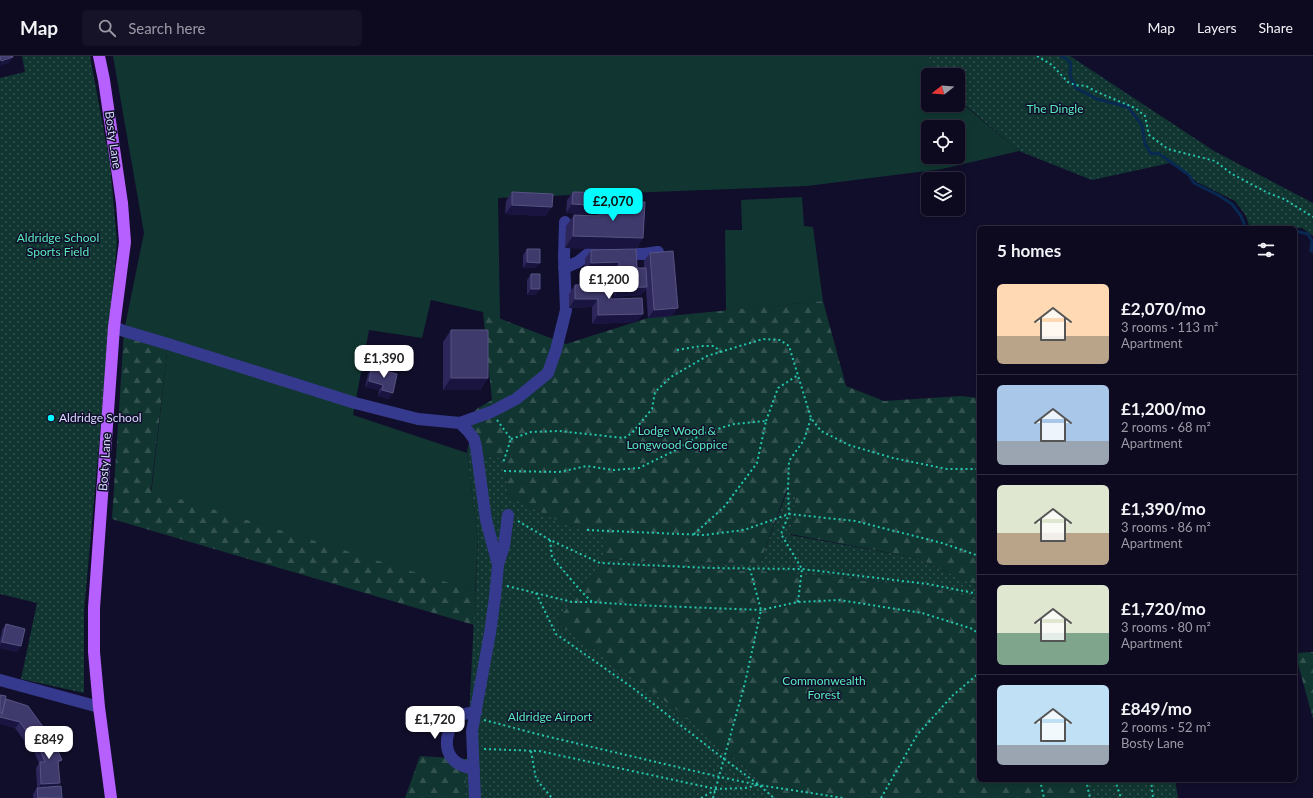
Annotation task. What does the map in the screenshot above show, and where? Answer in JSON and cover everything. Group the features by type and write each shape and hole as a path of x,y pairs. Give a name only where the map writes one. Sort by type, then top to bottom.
{"main road":[{"name":"Bosty Lane","path":"99,56 104,80 122,203 126,242 114,327 94,608 94,652 111,798"}],"street":[{"path":"114,327 355,403 418,419 460,423 491,412 516,399 548,373 556,350 566,310 564,268 565,222"},
{"path":"564,268 578,262 588,254 644,254 658,252"},
{"path":"460,423 468,430 474,439 486,520 498,566"},
{"path":"475,798 472,731 490,632 498,566 504,546 508,515"},
{"path":"0,680 100,707"},
{"path":"474,770 462,766 451,758 446,747 447,738 451,727 461,715 475,715"}],"path":[{"path":"1037,56 1052,65 1068,82 1075,85 1086,86 1135,108 1145,116 1149,135 1168,149 1215,161 1232,174 1268,194 1284,199 1313,217"},
{"path":"511,439 532,432 559,431 624,438 632,433 652,409 655,392 671,377 707,356 764,339 780,340 789,346 811,418 820,431 849,445 893,458 947,469 977,469"},
{"path":"677,350 701,346 714,346 721,352"},
{"path":"693,535 724,507 758,463 766,421 778,388 798,375"},
{"path":"491,412 503,426 511,439"},
{"path":"798,602 802,569 781,534 789,514 789,462 804,440 811,418"},
{"path":"504,471 559,472 587,466 614,470 639,468 676,450 704,433 734,424 766,421"},
{"path":"503,463 511,439"},
{"path":"586,530 704,535 744,530 789,514 855,521 942,543 977,555"},
{"path":"508,515 550,540 600,563 802,569 928,584 977,594"},
{"path":"550,540 552,557 592,602"},
{"path":"713,798 720,777 744,683 761,610 749,568"},
{"path":"496,584 572,602 634,605 761,610 798,602 839,600 922,612 973,629 977,633"},
{"path":"536,593 556,634 633,688 774,798"},
{"path":"881,798 917,735 952,696 977,675"},
{"path":"475,715 548,737 720,777 759,785 843,798"},
{"path":"473,749 539,751 716,789 746,788 759,785"},
{"path":"531,750 536,779 552,798"},
{"path":"1040,782 1044,798"},
{"path":"1086,782 1090,798"},
{"path":"1116,782 1121,798"},
{"path":"1151,782 1153,798"},
{"path":"701,798 716,789"}],"green space":[{"name":"Aldridge School Sports Field","path":"22,56 90,56 110,164 117,242 84,612 84,693 21,679 37,603 0,594 0,78 25,72"},
{"path":"113,56 928,56 937,68 921,68 921,112 965,112 965,106 1019,151 965,164 965,120 921,120 921,164 963,164 942,169 807,186 498,198 500,319 483,312 431,300 422,338 369,330 353,415 467,453 478,539 475,591 151,496 168,344 124,331 144,233"},
{"name":"The Dingle","path":"928,56 1070,56 1214,151 1313,203 1313,236 1302,228 1297,228 1297,226 1249,226 1246,216 1235,201 1197,182 1170,163 1092,180 1019,151 965,105 965,68 937,68"},
{"path":"802,197 804,226 813,227 823,301 726,311 725,230 742,230 741,200"},
{"name":"Lodge Wood & Longwood Coppice","path":"823,301 846,386 884,401 961,396 977,398 977,586 917,558 790,534 796,495 787,489 760,563 654,562 602,559 606,537 560,522 508,496 505,459 467,453 475,410 492,400 483,312 566,344 648,318"},
{"path":"124,331 168,344 151,490 475,591 474,625 112,519"},
{"name":"Aldridge Airport","path":"467,453 505,459 508,496 560,522 607,537 602,559 654,562 760,563 788,489 796,495 790,535 917,558 977,586 977,600 930,587 763,571 601,565 556,622 674,708 782,798 465,798 478,539"},
{"name":"Commonwealth Forest","path":"601,565 763,571 930,587 977,600 977,782 1085,782 1089,798 782,798 674,708 556,622"},
{"path":"1313,652 1313,719 1297,660 1297,653"},
{"path":"420,756 467,759 465,798 405,798"},
{"path":"1085,782 1175,782 1178,798 1089,798"}],"building":[{"path":"0,56 13,56 13,57 1,61"},
{"path":"512,192 553,194 552,207 512,205"},
{"path":"573,192 618,193 618,201 602,200 602,206 572,204"},
{"path":"623,202 645,202 643,238 573,236 574,215 600,216 600,208 623,209"},
{"path":"527,249 540,249 540,263 527,262"},
{"path":"636,249 637,268 646,268 647,287 620,288 619,262 591,263 591,250"},
{"path":"673,251 678,308 654,310 650,253"},
{"path":"531,274 540,274 540,289 531,289"},
{"path":"610,284 611,299 642,298 643,314 598,315 598,299 575,299 575,285"},
{"path":"451,330 488,330 488,378 451,378"},
{"path":"372,368 397,374 393,393 382,390 383,385 369,381"},
{"path":"6,624 25,629 21,646 2,642"},
{"path":"0,695 6,696 2,714 0,713"},
{"path":"6,699 28,706 46,731 33,740 20,722 0,717"},
{"path":"50,733 62,760 58,761 60,783 41,784 40,762 45,762 36,739"},
{"path":"61,786 62,798 38,798 37,788"}],"waterway":[{"path":"1061,56 1067,59 1071,64 1071,78 1076,88 1097,99 1128,107 1142,125 1145,144 1151,154 1158,153 1189,175 1194,183 1232,204 1241,216 1245,226"},
{"path":"1297,231 1308,234 1312,241 1311,251 1313,251"}],"place":[{"name":"Aldridge School","path":"51,418"}]}
